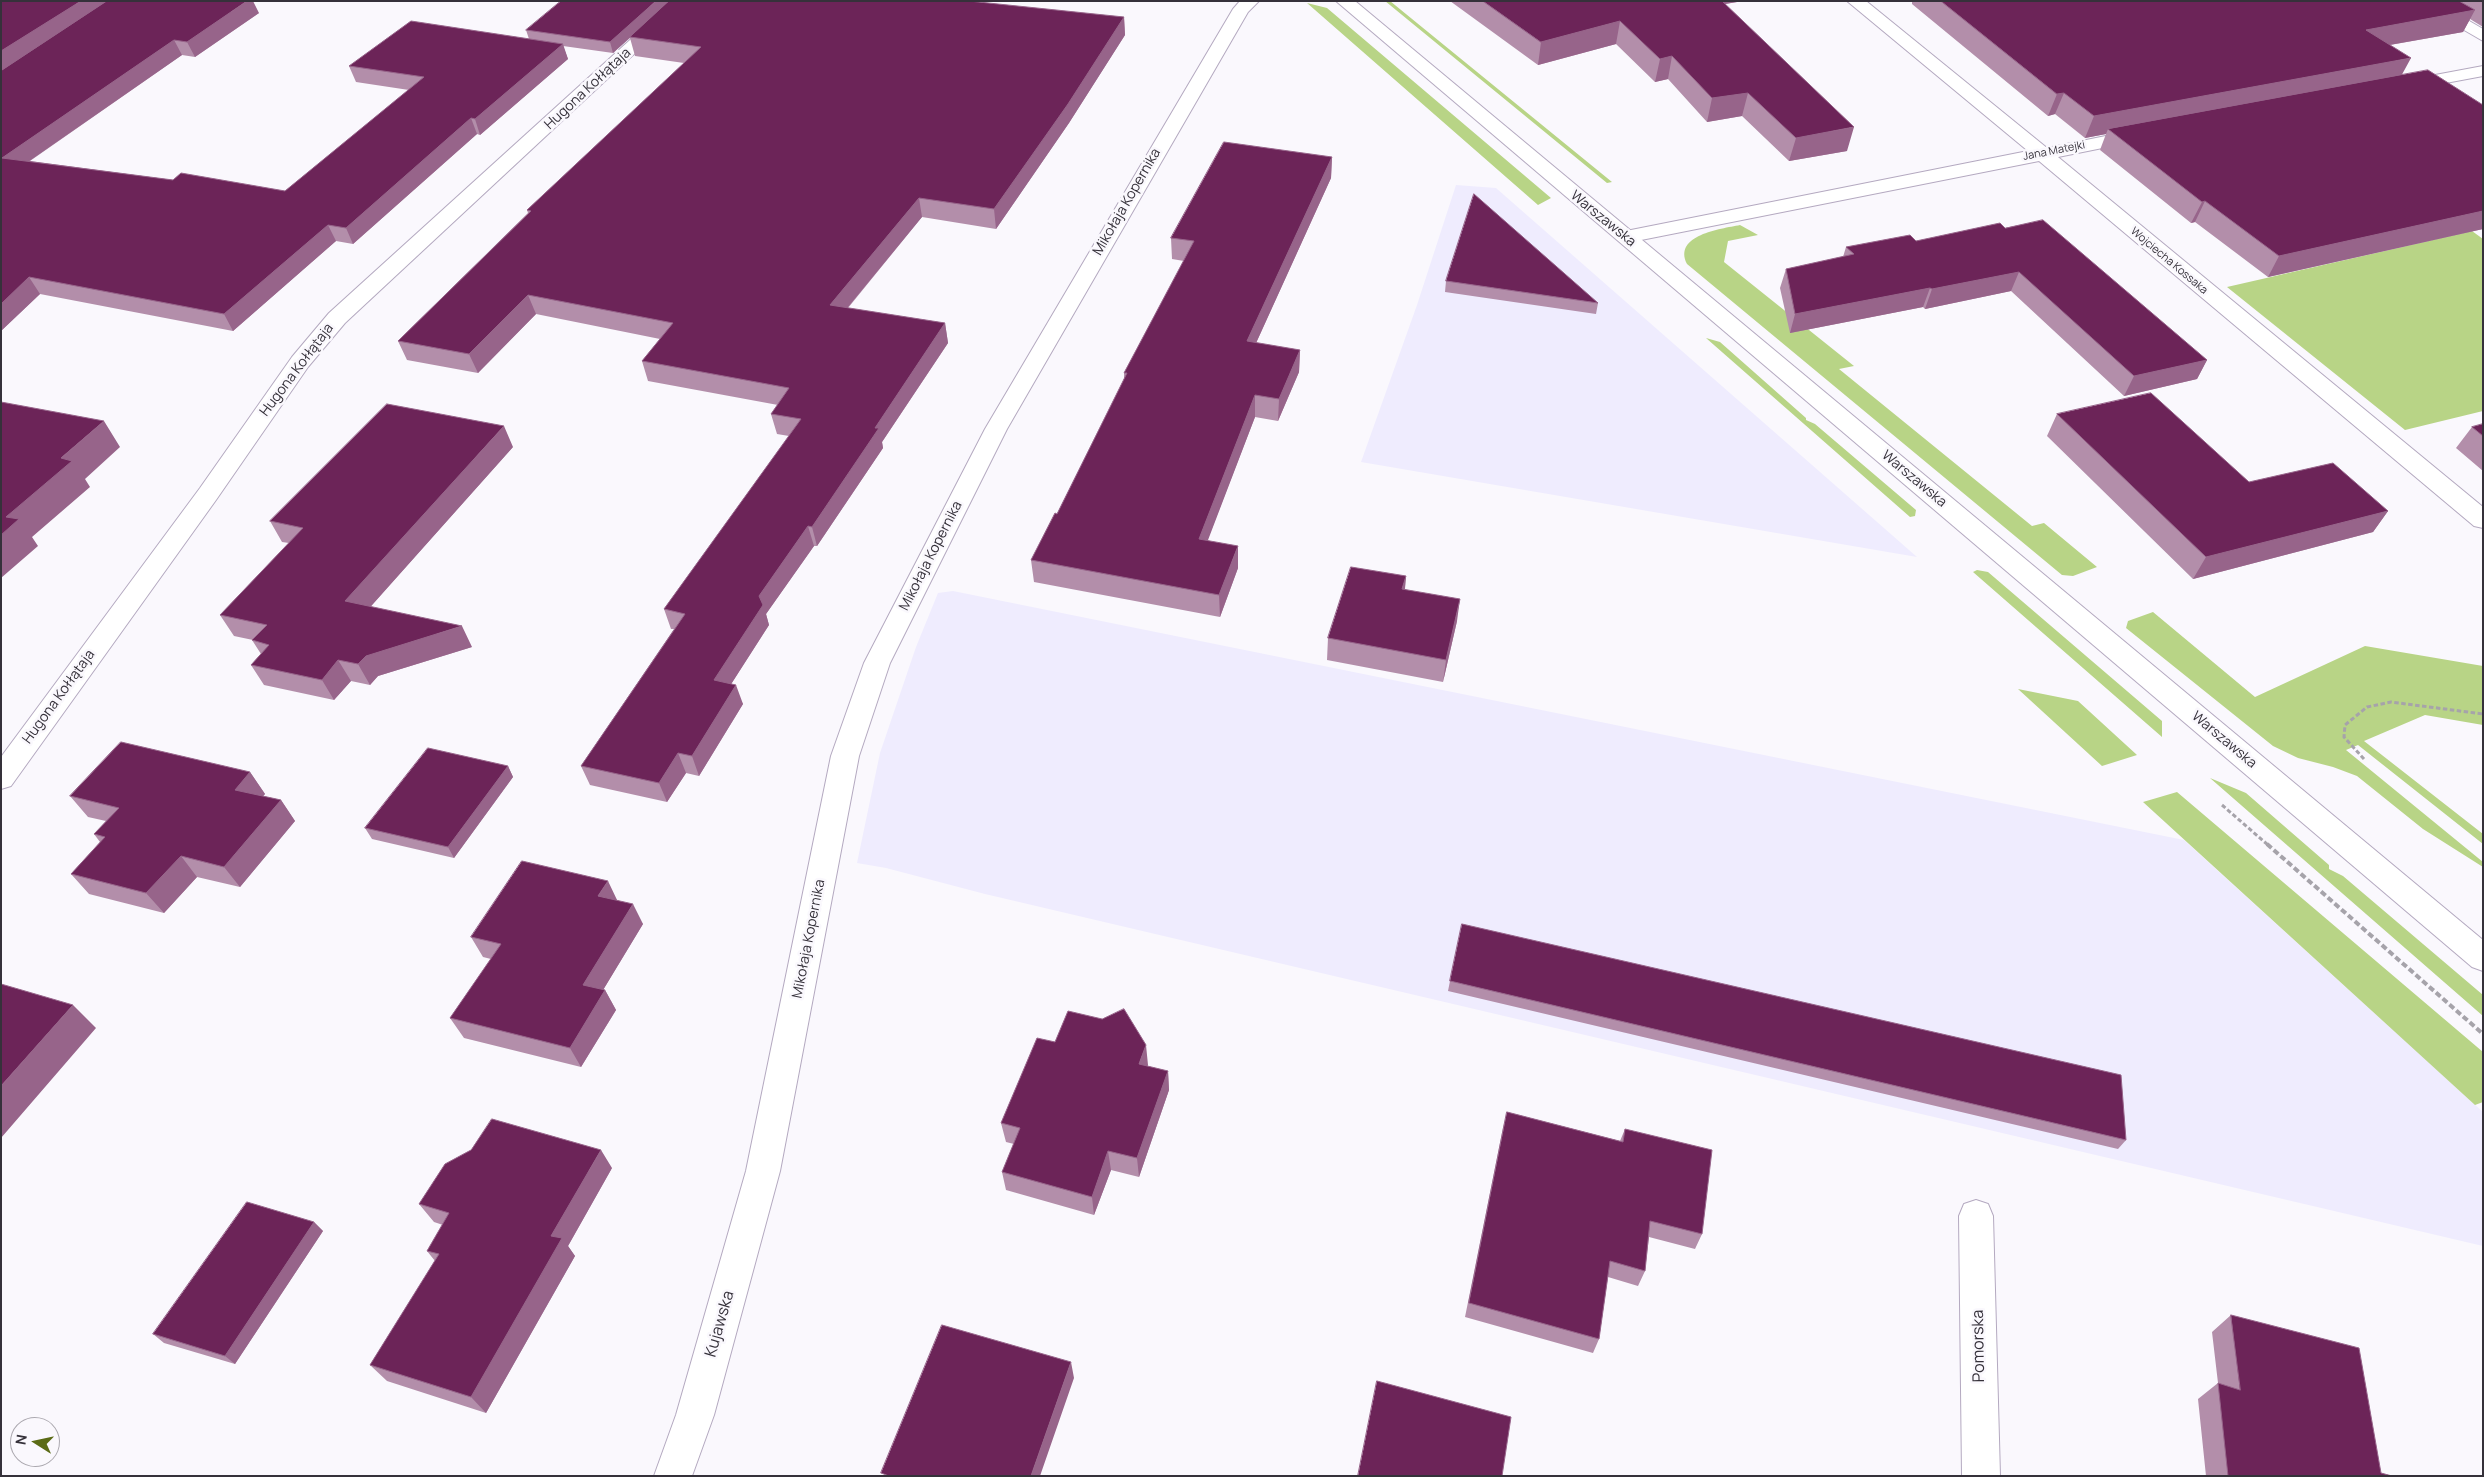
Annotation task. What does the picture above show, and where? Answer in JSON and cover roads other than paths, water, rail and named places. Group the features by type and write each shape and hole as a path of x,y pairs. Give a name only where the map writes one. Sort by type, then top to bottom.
{"street":[{"name":"Hugona Kołłątaja","path":"1,778 208,494 300,362 337,318 683,1"},
{"name":"Mikołaja Kopernika","path":"763,1172 844,756 877,663 996,429 1241,8 1250,1"},
{"name":"Warszawska","path":"1344,1 2483,958"},
{"name":"Wojciecha Kossaka","path":"1855,1 2042,153 2068,177 2483,520"},
{"path":"2422,1 2483,36"},
{"path":"2385,89 2483,71"},
{"name":"Jana Matejki","path":"1626,237 2159,131"},
{"name":"Kujawska","path":"673,1476 694,1415 763,1172"},
{"name":"Pomorska","path":"1976,1216 1981,1476"}]}
